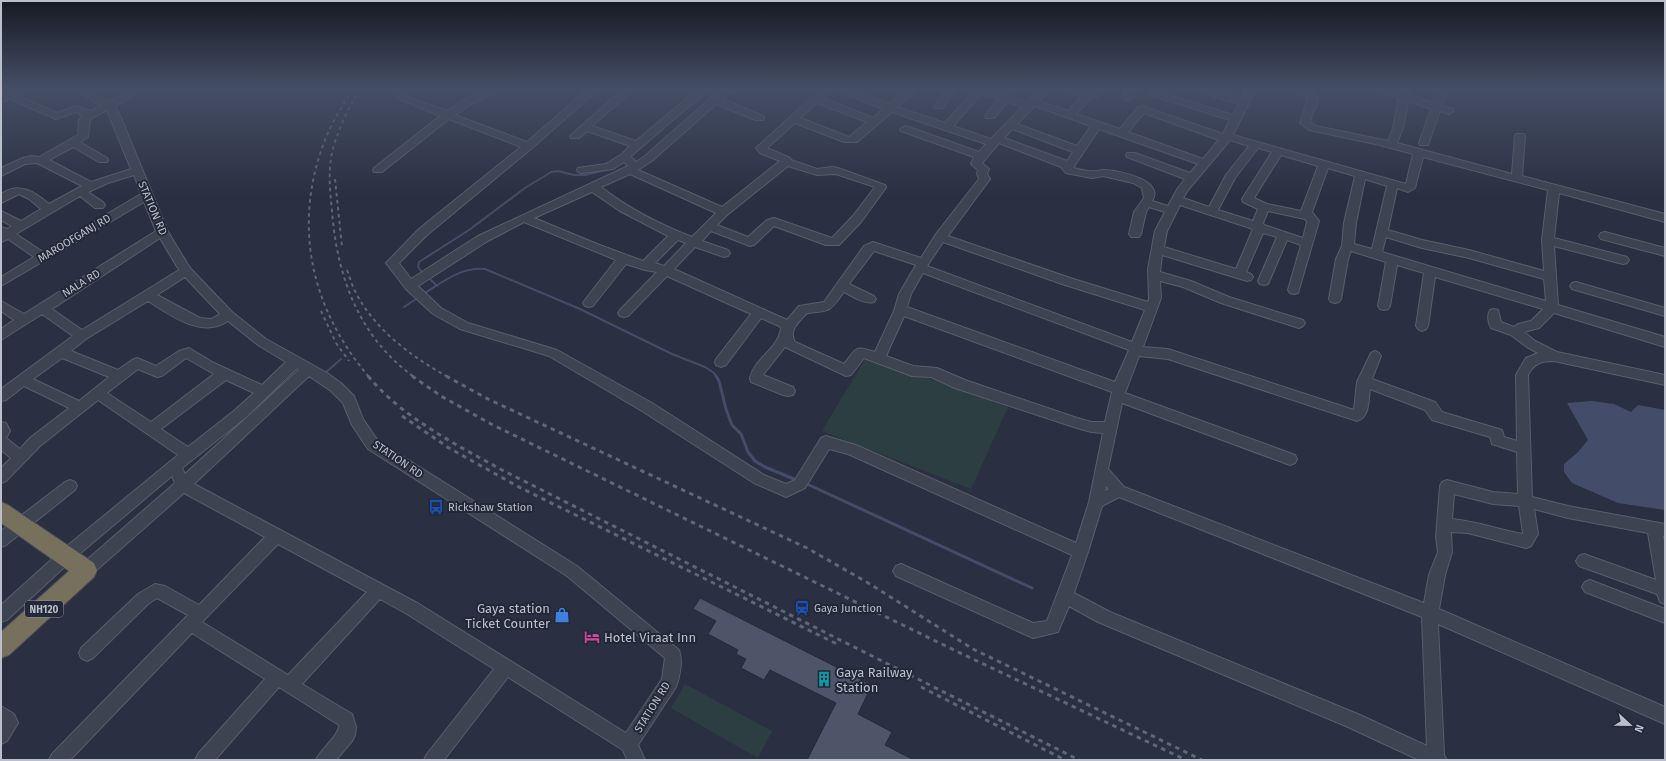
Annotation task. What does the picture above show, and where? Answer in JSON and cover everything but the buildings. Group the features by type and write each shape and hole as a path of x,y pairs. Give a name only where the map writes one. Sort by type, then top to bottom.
{"highway":[{"path":"1,511 86,570"},
{"name":"NH120","path":"1,647 86,570"}],"street":[{"path":"43,161 46,156 74,143 84,136 84,125"},
{"name":"STATION RD","path":"118,125 162,232 186,271 228,315 262,342 322,377 336,387 348,400 357,421 373,445 572,571 673,654 670,681 629,744 636,760"},
{"path":"378,170 437,125"},
{"path":"473,125 528,146"},
{"path":"553,125 423,232 392,263 410,286 437,311 464,326 553,353 647,407 759,479 786,492 800,484 826,442 851,449 1081,552"},
{"path":"575,136 588,125"},
{"path":"582,170 609,167 626,156 661,125"},
{"path":"410,286 482,239 633,168 649,158 688,125"},
{"path":"710,226 750,242 774,222 830,242 835,242 857,219 881,188 879,185 838,171 832,170 817,172 786,162 784,159 764,151 761,148 787,125"},
{"path":"808,125 851,141 872,125"},
{"path":"940,125 1066,165 1070,165 1078,150 1097,125"},
{"path":"878,358 900,312 905,294 940,237 985,179 982,174 984,169 976,164 980,156 1010,125 1078,150"},
{"path":"1098,125 1205,163"},
{"path":"1122,133 1129,125"},
{"path":"1188,125 1227,137 1410,187 1421,148 1431,125"},
{"path":"901,571 1033,631 1052,628 1066,597 1096,502 1118,392 1155,298 1154,275 1161,231 1183,188 1227,137 1233,125"},
{"path":"1307,125 1391,145 1421,148 1517,178 1665,218"},
{"path":"1391,145 1399,125"},
{"path":"585,127 637,145"},
{"path":"904,129 980,156"},
{"path":"1517,178 1520,136"},
{"path":"74,143 103,160"},
{"path":"1212,211 1230,177 1256,144"},
{"path":"1278,150 1264,175 1247,199 1264,207 1308,216"},
{"path":"1131,155 1193,178"},
{"path":"626,156 633,168 723,212"},
{"path":"1,173 16,164 31,158 43,161 90,186"},
{"path":"624,313 723,212 786,162"},
{"path":"1294,290 1313,221 1306,213 1324,164"},
{"path":"1066,165 1069,170 1091,175 1101,172 1138,181 1146,186 1149,190 1149,198 1140,212 1135,234"},
{"path":"3,234 20,226 90,186 137,171"},
{"path":"1335,299 1342,259 1348,246 1349,228 1361,174"},
{"path":"1376,255 1392,183"},
{"path":"593,187 621,208 654,226 724,253"},
{"path":"1552,308 1548,240 1554,188"},
{"path":"1,199 13,191 18,190 34,197 48,209"},
{"path":"80,191 99,205"},
{"name":"MAROOFGANJ RD","path":"1,282 147,195"},
{"path":"1146,203 1174,205 1212,211 1307,243"},
{"path":"1158,249 1244,273 1260,227 1258,224 1264,207"},
{"path":"1,215 20,226"},
{"path":"524,218 645,266 665,270 783,323 791,345 846,371 861,352 912,371 932,372 960,384 1077,423 1091,427 1110,428"},
{"name":"NALA RD","path":"1,335 162,232"},
{"path":"1381,232 1422,244 1469,254 1551,277"},
{"path":"3,234 42,257"},
{"path":"645,266 676,235"},
{"path":"1264,281 1283,235"},
{"path":"1605,236 1665,252"},
{"path":"940,237 1066,281 1152,308"},
{"path":"1548,240 1623,260"},
{"path":"788,391 756,378 757,374 803,309 824,307 828,305 868,249 873,246 1135,349 1168,354 1356,416 1360,414 1364,382 1376,356"},
{"path":"1348,246 1665,342"},
{"path":"589,303 624,258"},
{"path":"1384,306 1392,259"},
{"path":"1,396 82,336 186,271"},
{"path":"1422,326 1430,271"},
{"path":"1154,275 1187,284 1225,300 1298,323"},
{"path":"842,286 870,299"},
{"path":"1576,286 1665,312"},
{"path":"148,295 182,315 206,324 217,322 228,315"},
{"path":"1,305 23,320"},
{"path":"42,308 82,336"},
{"path":"1517,333 1523,326 1533,326 1538,323 1543,315 1552,308"},
{"path":"721,362 759,312"},
{"path":"900,312 910,312 1290,459"},
{"path":"1494,313 1494,324 1517,333 1531,344 1554,356 1665,380"},
{"path":"61,352 119,376"},
{"path":"1,477 35,442 137,363 157,372 186,353 191,354 224,374 264,392"},
{"path":"1444,525 1468,527 1526,541 1531,534 1525,501 1522,375 1525,365 1535,359 1554,356"},
{"path":"1,615 66,556 174,465 225,426 264,392 295,362"},
{"path":"86,570 183,485 308,370"},
{"path":"151,429 224,374"},
{"path":"23,380 80,406"},
{"path":"1364,382 1430,406 1437,416 1496,434 1497,440 1524,449"},
{"path":"97,393 188,454"},
{"path":"1,427 3,431 1,435"},
{"path":"1,442 20,457"},
{"path":"174,465 183,485 413,609 629,744"},
{"path":"1101,471 1119,490 1430,613 1665,716"},
{"path":"1,540 70,486"},
{"path":"1066,597 1104,617 1354,721 1437,759 1430,613 1437,576 1445,552 1443,537 1447,486 1493,498 1525,501 1568,512 1659,529 1665,592 1584,560"},
{"path":"1096,502 1119,490"},
{"path":"58,760 276,536"},
{"path":"1590,587 1665,616"},
{"path":"87,654 143,599 155,591 160,591 196,619 283,681 346,720 348,727 346,735 325,760"},
{"path":"204,760 283,681 378,591"},
{"path":"433,760 506,667"},
{"path":"1,714 10,724 1,735"}],"shaded area":[{"path":"867,356 1008,407 971,489 822,431"},
{"path":"685,684 772,731 758,758 671,708"}],"water":[{"path":"1592,401 1614,404 1631,412 1638,405 1665,410 1665,510 1618,503 1572,483 1564,472 1564,464 1578,452 1588,440 1567,403"}],"waterway":[{"path":"421,271 418,267 419,262 469,230 525,188 551,172 558,171 574,175 585,175 610,169"},
{"path":"437,286 453,276 468,270 485,269 580,309 672,354 705,367 717,377"},
{"path":"430,279 437,286"},
{"path":"425,293 437,286"},
{"path":"404,307 416,299"},
{"path":"325,373 341,359"},
{"path":"716,376 719,381 726,409 732,425 741,434 748,452 755,461 765,467 794,479"},
{"path":"807,484 1032,588"}],"railway":[{"path":"332,125 322,148 313,179 309,210 309,240 314,269 322,297 334,325 350,352 369,377"},
{"path":"341,125 332,153 330,167 331,204 339,259 354,304 365,324 395,361 414,377"},
{"path":"335,179 342,247"},
{"path":"347,270 352,285 364,306 384,331 421,361 448,377"},
{"path":"321,311 336,343 349,361"},
{"path":"368,376 397,405 430,429 502,470 1079,760"},
{"path":"412,376 441,396 491,424 956,651 1186,760"},
{"path":"446,376 488,399 807,548 870,584 973,649 1202,760"},
{"path":"402,416 449,448 517,486 837,644"},
{"path":"921,687 1065,760"}],"place":[{"name":"Rickshaw Station","path":"436,507"},
{"name":"Gaya Junction","path":"802,608"},
{"name":"Gaya station Ticket Counter","path":"562,615"},
{"name":"Hotel Viraat Inn","path":"592,637"},
{"name":"Gaya Railway Station","path":"824,679"}]}
